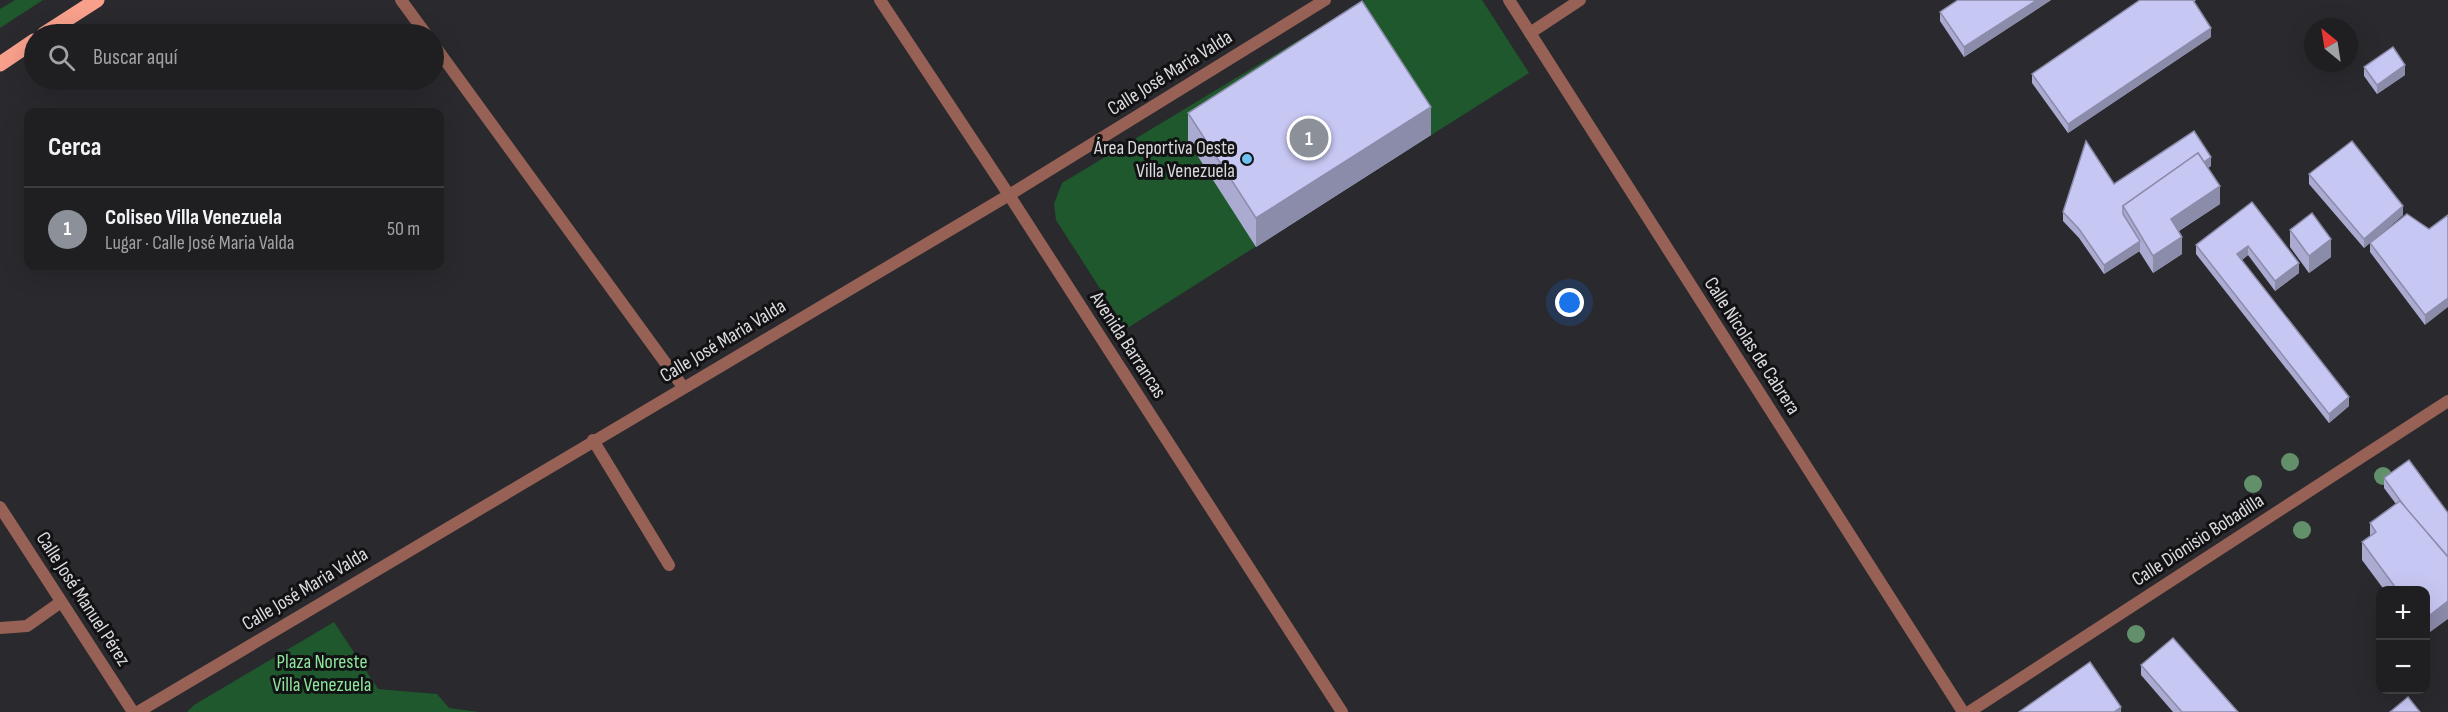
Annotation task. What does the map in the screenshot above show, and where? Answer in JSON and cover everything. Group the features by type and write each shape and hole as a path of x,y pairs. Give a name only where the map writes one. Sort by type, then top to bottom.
{"main road":[{"path":"60,24 97,0"},
{"path":"0,64 24,48"}],"street":[{"path":"401,0 419,24"},
{"name":"Avenida Barrancas","path":"880,0 1009,195 1342,712"},
{"name":"Calle José Maria Valda","path":"138,712 1009,195 1325,0"},
{"name":"Calle Nicolas de Cabrera","path":"1509,0 1963,712"},
{"path":"1530,33 1580,0"},
{"path":"444,59 683,387"},
{"name":"Calle Dionisio Bobadilla","path":"1969,712 2448,400"},
{"path":"594,440 669,565"},
{"name":"Calle José Manuel Pérez","path":"0,507 133,712"},
{"path":"0,628 27,626 61,602"}],"green space":[{"path":"15,0 43,0 0,28 0,9"},
{"name":"Área Deportiva Oeste Villa Venezuela","path":"1365,0 1482,0 1529,73 1126,329 1056,220 1054,204 1062,183"},
{"name":"Plaza Noreste Villa Venezuela","path":"334,622 378,689 437,694 449,708 479,712 187,712 194,705"}],"building":[{"path":"1958,0 2037,0 1964,47 1940,12"},
{"path":"2140,0 2193,0 2211,28 2068,124 2032,74"},
{"path":"1362,1 1431,107 1256,218 1188,113"},
{"path":"2393,47 2405,65 2377,85 2364,67"},
{"path":"2194,131 2211,157 2204,162 2198,153 2123,206 2123,214 2140,241 2104,265 2079,229 2063,212 2086,141 2114,184"},
{"path":"2352,141 2403,206 2364,239 2309,174"},
{"path":"2198,153 2220,186 2171,219 2182,237 2153,256 2123,206"},
{"path":"2252,202 2299,263 2275,281 2248,246 2237,254 2349,397 2329,414 2196,245"},
{"path":"2312,213 2331,239 2309,256 2290,230"},
{"path":"2407,214 2429,229 2448,215 2448,298 2425,315 2370,243"},
{"path":"2409,460 2448,513 2448,557 2407,510 2384,478"},
{"path":"2400,501 2448,557 2448,601 2430,615 2430,586 2394,586 2362,542 2376,532 2370,523"},
{"path":"2173,638 2238,712 2182,712 2141,665"},
{"path":"2090,662 2121,707 2114,712 2019,712"},
{"path":"2408,697 2420,712 2390,712"}],"place":[{"name":"Coliseo Villa Venezuela","path":"1309,138"},
{"name":"Área Deportiva Oeste Villa Venezuela","path":"1247,159"}]}
